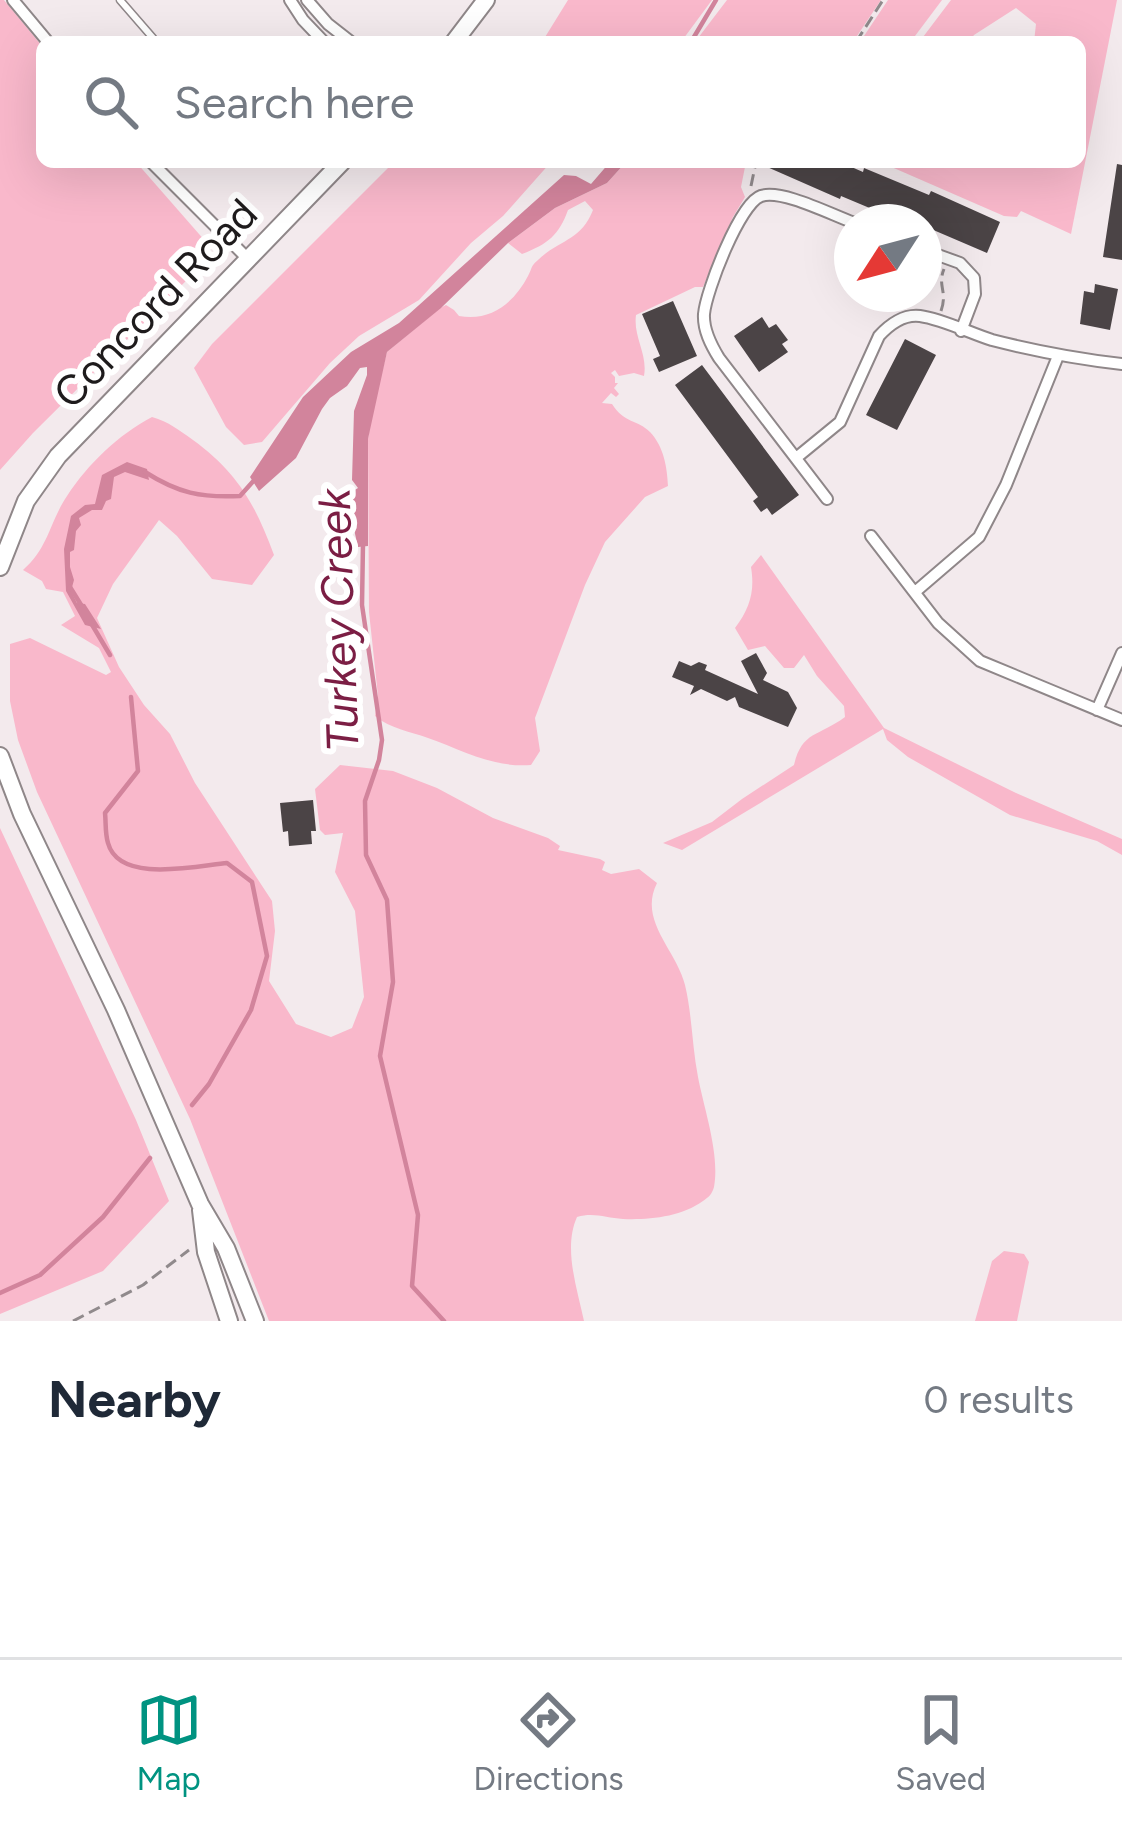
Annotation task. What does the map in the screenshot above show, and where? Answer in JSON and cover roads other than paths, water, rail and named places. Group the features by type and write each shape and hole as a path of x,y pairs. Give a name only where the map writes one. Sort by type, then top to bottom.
{"main road":[{"path":"458,36 485,0"},
{"name":"Concord Road","path":"0,567 26,501 42,475 337,168"},
{"path":"0,756 22,814 116,1010 200,1204 226,1248 255,1321"},
{"path":"200,1204 206,1252 229,1321"}],"street":[{"path":"13,0 43,36"},
{"path":"290,0 318,36"},
{"path":"307,0 339,36"},
{"path":"157,168 248,259"},
{"path":"826,499 719,358 704,322 717,275 744,212 756,199 781,196 834,215"},
{"path":"942,256 960,263 974,278 975,294 962,331"},
{"path":"796,458 840,422 883,331 910,317 921,316 1058,356 1122,364"},
{"path":"915,592 979,537 1006,485 1058,356"},
{"path":"871,536 938,623 980,662 1122,720"},
{"path":"1097,710 1122,653"}],"lane":[{"path":"120,0 151,36"},
{"path":"303,20 316,10"}],"waterway":[{"name":"Turkey Creek","path":"695,36 716,0"},
{"path":"145,472 190,493 213,496 240,496 257,477"},
{"name":"Turkey Creek","path":"363,543 362,605 382,740 365,801 366,855 387,900 393,982 380,1056 418,1215 412,1286 444,1321"},
{"path":"70,587 83,608"},
{"path":"91,623 110,655"},
{"path":"131,697 138,771 105,813 108,843 115,856 142,868 227,863 252,882 267,956 251,1010 192,1105"},
{"path":"0,1293 40,1275 103,1217 150,1158"}]}
